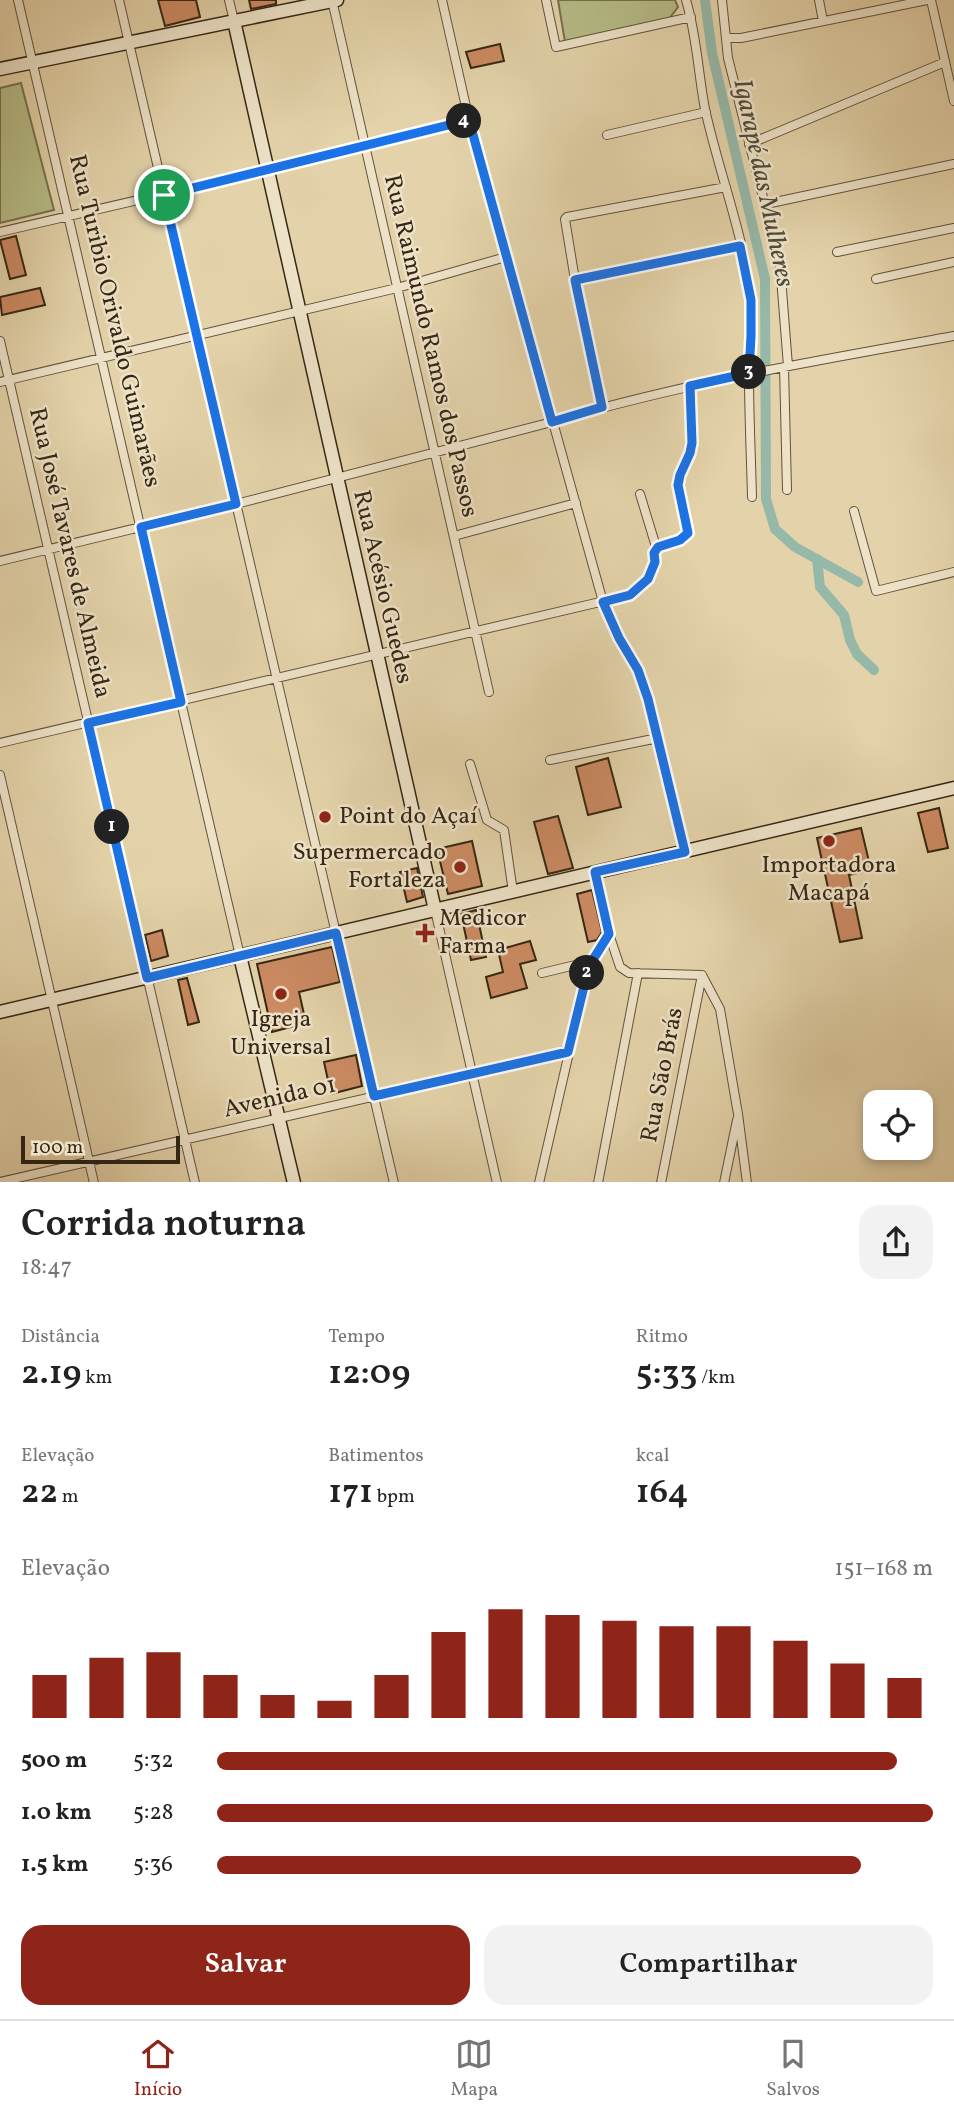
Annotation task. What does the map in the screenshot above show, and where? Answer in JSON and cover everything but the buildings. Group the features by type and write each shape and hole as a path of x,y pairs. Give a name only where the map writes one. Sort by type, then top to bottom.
{"street":[{"name":"Rua Turibio Orivaldo Guimarães","path":"18,0 294,1182"},
{"path":"119,0 394,1182"},
{"name":"Rua Acésio Guedes","path":"229,0 497,1182"},
{"path":"0,69 334,0"},
{"name":"Rua Raimundo Ramos dos Passos","path":"334,0 433,453 489,692"},
{"path":"442,0 469,120 603,602 619,638 638,670 648,699 685,852"},
{"path":"546,0 556,47 691,17"},
{"path":"686,0 706,112 751,300 752,497"},
{"path":"722,0 728,58 780,264 787,490"},
{"path":"819,0 823,21"},
{"path":"726,38 929,0 954,101"},
{"path":"750,144 946,62"},
{"path":"607,135 706,112"},
{"path":"0,232 365,147 469,120"},
{"path":"766,204 954,164"},
{"path":"602,407 565,219 726,187"},
{"path":"837,252 954,228"},
{"path":"575,280 740,246"},
{"path":"4,381 397,288 506,257"},
{"path":"876,279 954,262"},
{"path":"0,561 236,504 690,386 954,336"},
{"name":"Rua José Tavares de Almeida","path":"0,341 4,381 48,550 195,1182"},
{"path":"0,743 630,595 648,579 658,547 680,540 688,533 678,485 692,443 690,386"},
{"path":"640,494 657,550"},
{"name":"Rua Raimundo Ramos dos Passos","path":"454,536 576,503"},
{"path":"854,511 876,591 954,572"},
{"path":"550,760 658,738"},
{"path":"470,764 487,820 504,830 513,892"},
{"path":"0,775 94,1182"},
{"path":"0,1012 954,788"},
{"path":"595,872 609,934 620,967 629,973 702,975 720,1009 747,1182"},
{"path":"539,1182 589,966 609,934"},
{"path":"542,973 592,961"},
{"path":"598,1182 638,973"},
{"name":"Rua São Brás","path":"661,1182 702,975"},
{"name":"Avenida 01","path":"0,1182 568,1052"},
{"path":"724,1182 738,1114"}],"green space":[{"path":"558,0 675,0 678,7 668,20 565,42"},
{"path":"21,83 54,210 0,223 0,88"}],"waterway":[{"name":"Igarapé das Mulheres","path":"705,0 712,53 765,279 766,499 775,529 795,547 858,582"},
{"path":"817,559 820,587 844,615 850,640 857,654 874,670"}],"place":[{"name":"Point do Açaí","path":"325,817"},
{"name":"Importadora Macapá","path":"829,841"},
{"name":"Supermercado Fortaleza","path":"460,867"},
{"name":"Medicor Farma","path":"425,933"},
{"name":"Igreja Universal","path":"281,994"}],"route":[{"path":"469,120 552,422 602,407 575,280 740,246 751,300 749,373 690,386 692,443 678,485 688,533 680,540 658,547 648,579 630,595 603,602 619,638 638,670 648,699 685,852 595,872 609,934 589,966 568,1052 374,1096 336,933 147,978 88,723 181,702 141,527 236,504 164,195 469,120"}]}
